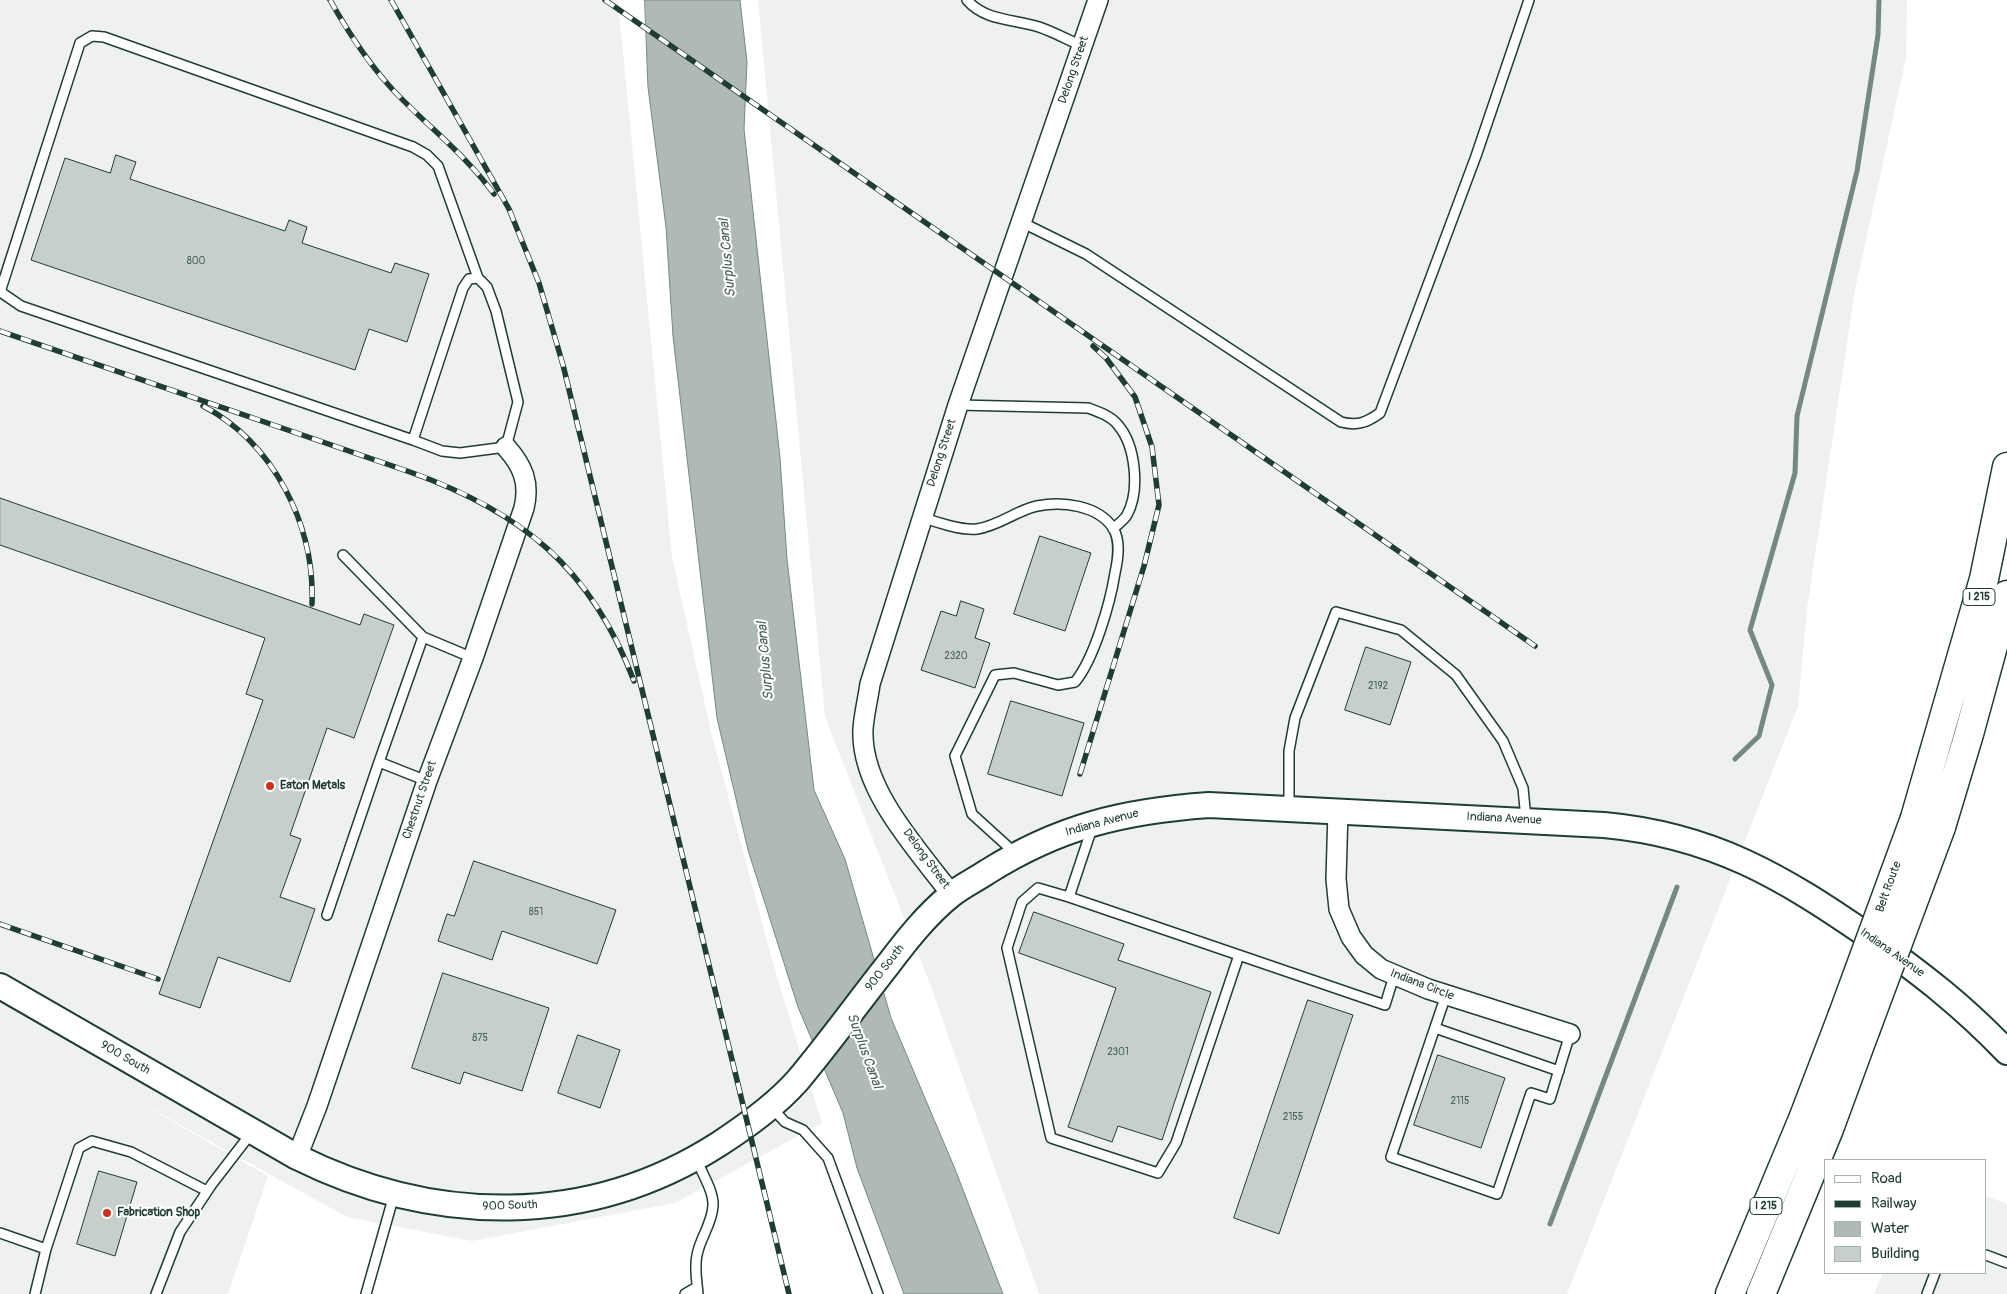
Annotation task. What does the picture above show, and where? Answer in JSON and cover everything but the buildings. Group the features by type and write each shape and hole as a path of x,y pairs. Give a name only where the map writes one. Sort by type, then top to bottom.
{"highway":[{"name":"Belt Route","path":"1730,1294 1842,1017 1915,818 1984,579 2007,467"},
{"name":"I 215","path":"1760,1294 1829,1129 1941,827 2007,595"}],"street":[{"name":"Delong Street","path":"952,895 895,818 874,783 866,757 863,731 872,675 958,405 1098,0"},
{"name":"Chestnut Street","path":"297,1157 317,1106 427,781 473,658 526,497 523,471 518,461 506,447"},
{"name":"Indiana Avenue","path":"952,895 1016,854 1072,829 1164,808 1209,805 1289,808 1604,824 1655,831 1711,847 1764,871 1812,897 1933,982 1977,1020 2007,1052"},
{"name":"Indiana Circle","path":"1338,811 1336,879 1339,910 1351,937 1364,955 1381,969 1394,976 1446,995 1570,1034"},
{"name":"900 South","path":"0,986 297,1157 345,1179 394,1195 448,1205 476,1207 541,1206 616,1192 644,1182 696,1158 771,1107 798,1080 917,927 952,895"}],"lane":[{"path":"967,0 975,10 987,15 1038,27 1082,46"},
{"path":"1021,222 1086,254 1341,422 1353,425 1368,422 1380,413 1476,156 1529,0"},
{"path":"92,36 104,38 413,147 427,154 438,166 478,278 487,287 496,311 518,402 506,447 460,453 442,451 413,440 21,306 2,294 1,289 80,44 92,36"},
{"path":"413,440 463,288 469,279 478,278"},
{"path":"958,405 1088,408 1103,413 1118,424 1128,441 1134,467 1133,495 1127,515 1114,529"},
{"path":"921,517 934,522 976,529 1002,521 1036,506 1068,504 1095,512 1114,529 1119,551 1112,591 1086,669 1075,682 1058,685 1014,673 995,675 955,756 972,814 1016,854"},
{"path":"343,555 423,637 473,658"},
{"path":"1289,808 1289,751 1294,718 1336,612 1401,630 1456,675 1504,741 1523,788 1526,820"},
{"path":"327,915 423,637"},
{"path":"379,762 427,781"},
{"path":"1069,897 1093,823"},
{"path":"1239,955 1176,1143 1158,1173 1051,1138 1007,948 1022,902 1038,888 1069,897 1239,955 1385,1005 1394,976"},
{"path":"1446,995 1391,1156 1497,1194 1531,1093 1550,1099 1570,1034"},
{"path":"1435,1028 1559,1071"},
{"path":"771,1107 785,1122 803,1130 828,1158 878,1294"},
{"path":"156,1294 180,1232 252,1131"},
{"path":"35,1294 46,1249 79,1148 92,1141 131,1152 207,1192"},
{"path":"685,1294 698,1290 696,1256 708,1227 713,1207 712,1199 696,1158"},
{"path":"366,1294 394,1195"},
{"path":"0,1233 46,1249"},
{"path":"1987,1255 2007,1263"},
{"path":"1927,1294 1935,1274"}],"shaded area":[{"path":"0,0 618,0 672,557 712,736 774,967 822,1123 675,1203 472,1241 347,1217 121,1092 268,1176 228,1294 0,1294"},
{"path":"758,0 1907,0 1906,58 1855,290 1807,609 1798,706 1567,1294 1039,1294 930,984 825,717"},
{"path":"1987,1196 2007,1204 2007,1294 1874,1294 1883,1274 1987,1274"}],"water":[{"name":"Surplus Canal","path":"645,0 740,0 747,62 744,129 780,458 787,559 814,790 845,859 891,1018 955,1169 1003,1294 904,1294 857,1168 843,1113 798,1007 748,850 717,718 673,336 666,227 648,87"}],"waterway":[{"path":"1735,759 1759,736 1772,685 1750,630 1795,473 1797,416 1857,171 1878,35 1879,0"},
{"path":"1550,1224 1677,887"}],"railway":[{"path":"330,0 359,47 384,80 471,166 494,194"},
{"path":"391,0 509,209 539,283 563,365 789,1294"},
{"path":"605,0 1535,646"},
{"path":"0,331 410,472 450,488 486,506 519,526 548,549 574,576 597,606 617,641 634,681"},
{"path":"1080,774 1144,566 1159,505 1152,447 1135,397 1106,358 1093,346"},
{"path":"203,406 228,422 250,441 269,464 285,489 298,516 306,545 311,574 312,604"},
{"path":"0,924 158,979"}],"place":[{"name":"Eaton Metals","path":"270,786"},
{"name":"Fabrication Shop","path":"107,1213"}]}
